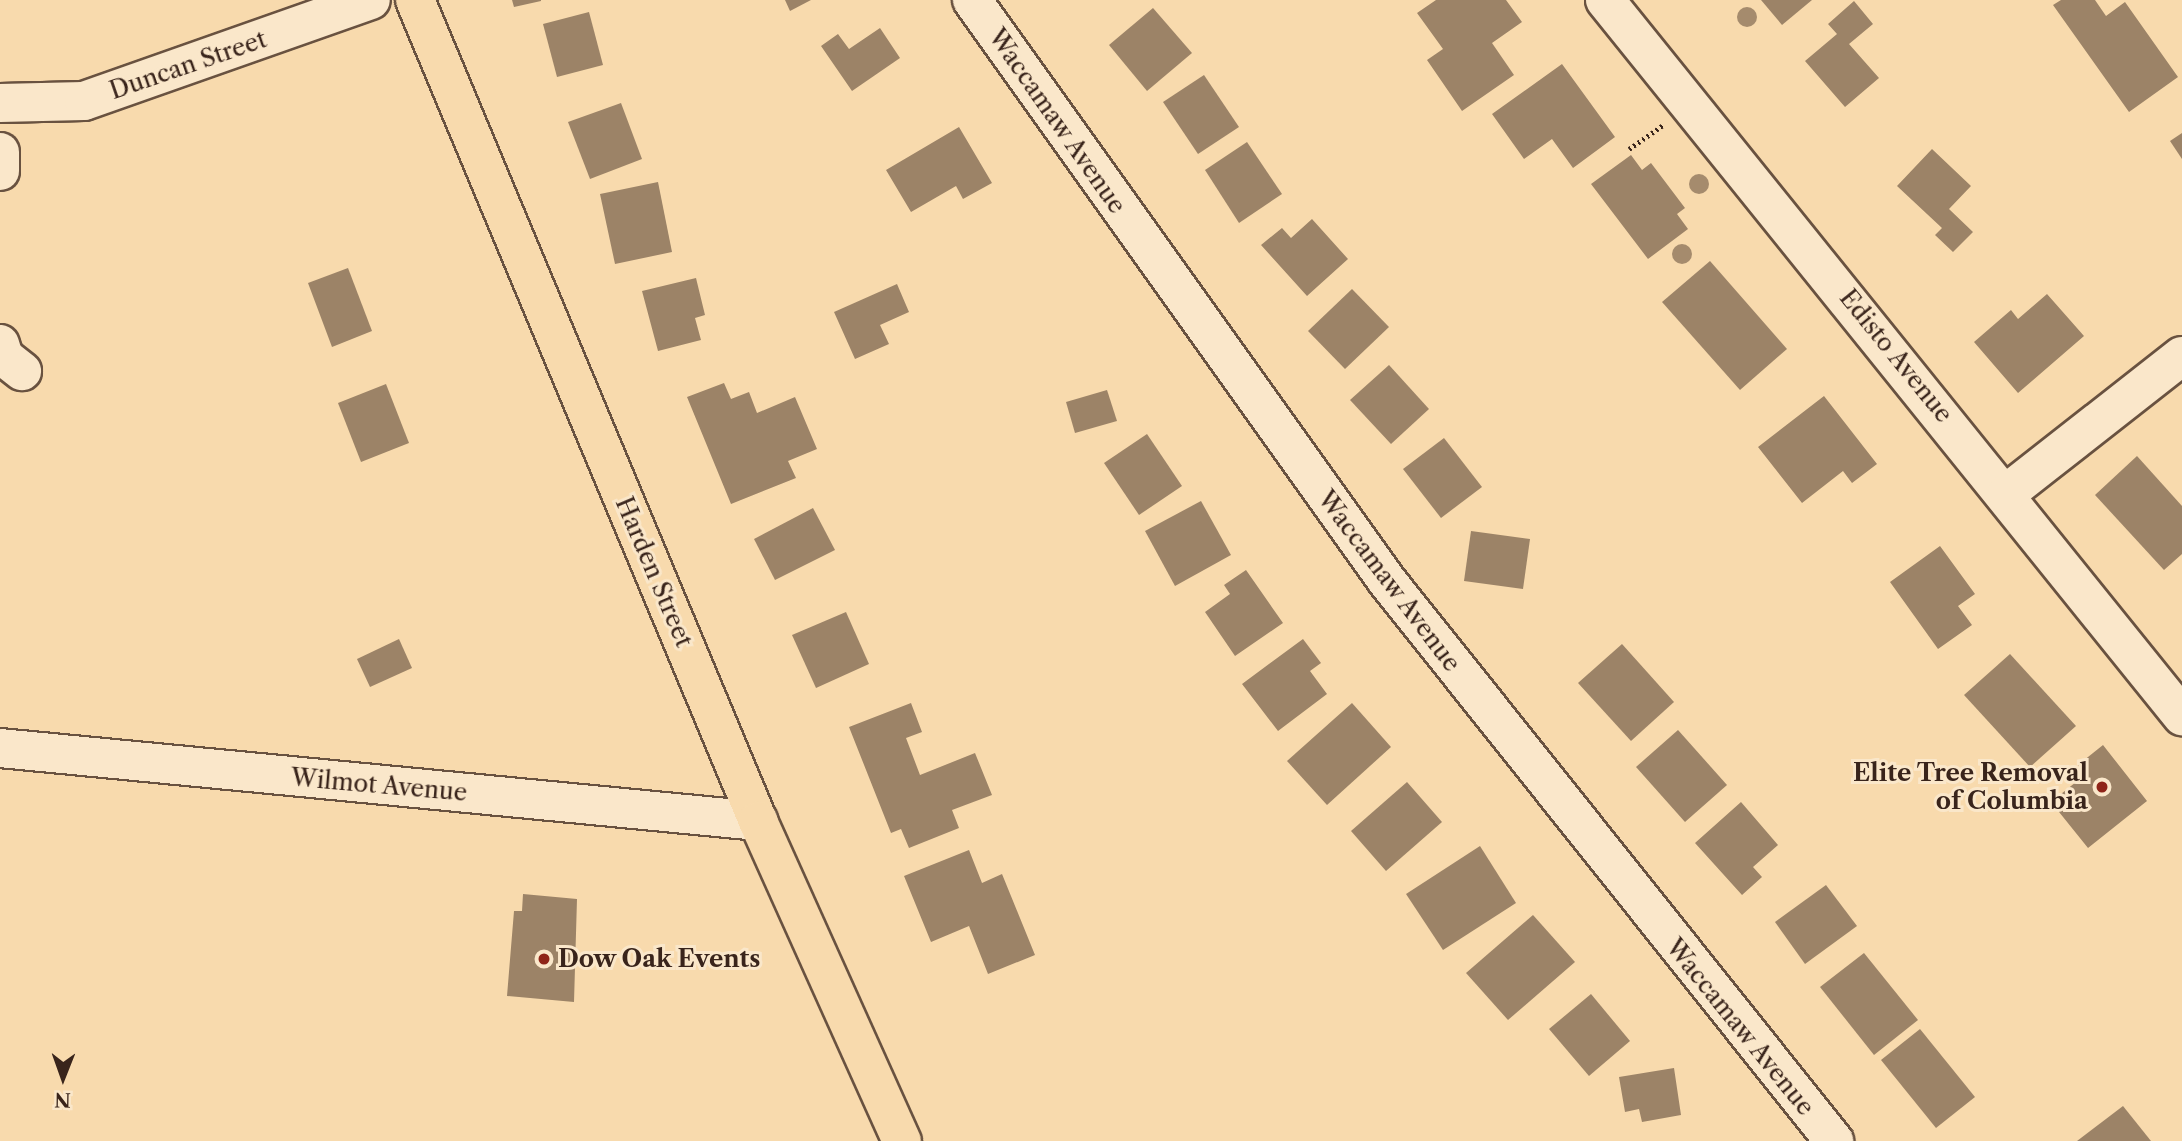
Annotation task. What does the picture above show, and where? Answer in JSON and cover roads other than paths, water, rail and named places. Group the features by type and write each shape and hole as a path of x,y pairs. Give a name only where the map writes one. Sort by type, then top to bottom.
{"main road":[{"name":"Harden Street","path":"415,0 758,821 901,1141"}],"street":[{"name":"Duncan Street","path":"0,103 84,101 371,0"},
{"name":"Waccamaw Avenue","path":"972,0 1387,582 1834,1141"},
{"name":"Edisto Avenue","path":"1605,0 2007,493 2182,716"},
{"path":"0,152 0,171"},
{"path":"2007,493 2182,356"},
{"name":"Wilmot Avenue","path":"0,748 758,821"}],"place":[{"name":"Elite Tree Removal of Columbia","path":"2102,787"},
{"name":"Dow Oak Events","path":"544,959"}]}
